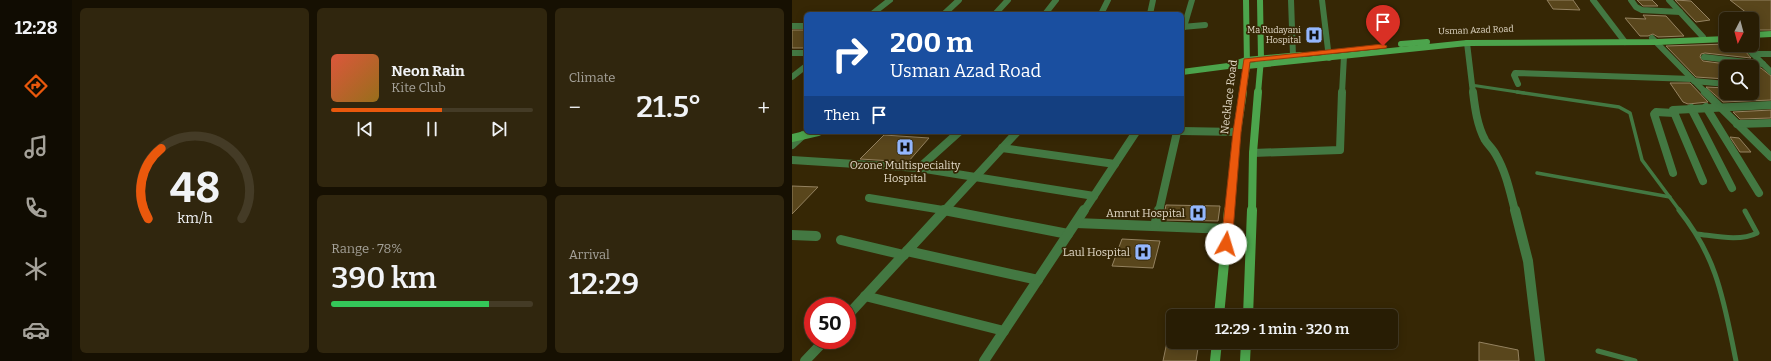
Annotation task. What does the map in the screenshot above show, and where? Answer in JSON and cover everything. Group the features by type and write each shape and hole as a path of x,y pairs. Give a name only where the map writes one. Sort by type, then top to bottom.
{"main road":[{"name":"Necklace Road","path":"1220,309 1237,132 1246,63 1246,0"},
{"path":"1248,309 1253,153 1261,62 1260,0"},
{"path":"1759,35 1771,34"},
{"name":"Usman Azad Road","path":"1654,40 1719,36"},
{"path":"1759,38 1771,38"},
{"name":"Usman Azad Road","path":"1184,72 1246,63 1329,55 1413,43 1462,39 1719,39"},
{"name":"Usman Azad Road","path":"1261,62 1293,56 1344,56 1467,43 1624,40"},
{"path":"792,138 809,134"},
{"path":"1215,361 1216,349"},
{"path":"1245,361 1246,349"}],"street":[{"path":"875,12 890,0"},
{"path":"946,12 959,0"},
{"path":"997,12 1008,0"},
{"path":"1047,12 1056,0"},
{"path":"1102,12 1108,0"},
{"path":"1150,12 1153,0"},
{"path":"1184,24 1192,0"},
{"path":"1291,0 1293,56"},
{"path":"1322,0 1329,55"},
{"path":"1594,0 1624,40"},
{"path":"1631,0 1636,7 1642,10 1680,12"},
{"path":"1669,0 1703,37"},
{"path":"1184,27 1205,25"},
{"path":"792,26 804,26"},
{"path":"1654,40 1719,107 1771,157"},
{"path":"1467,43 1471,85 1476,115 1485,140 1496,154 1510,191 1528,261 1540,361"},
{"path":"792,53 804,52"},
{"path":"1753,54 1771,54"},
{"path":"1753,54 1770,70"},
{"path":"1253,153 1340,150 1344,56"},
{"path":"1704,57 1763,64"},
{"path":"792,77 804,68"},
{"path":"1518,84 1514,74 1515,73 1693,80 1719,83"},
{"path":"1703,181 1674,113 1674,109 1771,105"},
{"path":"1706,107 1759,193"},
{"path":"1691,108 1732,188"},
{"path":"1673,173 1654,114 1656,112 1674,113"},
{"path":"1737,124 1771,123"},
{"path":"1184,131 1237,132"},
{"path":"919,168 957,134"},
{"path":"856,306 1015,134"},
{"path":"984,361 1135,134"},
{"path":"1155,226 1177,134"},
{"path":"792,145 804,135"},
{"path":"1002,148 1115,164"},
{"path":"792,160 919,168 1094,196"},
{"path":"868,198 945,210 1068,234"},
{"path":"1076,223 1228,230"},
{"path":"792,235 816,236"},
{"path":"841,240 1038,280"},
{"path":"865,296 1004,331"},
{"path":"806,361 817,349"}],"lane":[{"path":"1471,85 1613,106 1625,109 1632,116 1642,160 1697,234 1720,289 1736,361"},
{"path":"1537,173 1670,197"},
{"path":"1697,234 1740,237 1755,235 1757,233 1756,230 1745,211"},
{"path":"1598,352 1635,361"}],"building":[{"path":"1547,0 1573,0 1580,10 1553,9"},
{"path":"1637,0 1652,0 1658,6 1643,6"},
{"path":"1675,0 1691,1 1710,20 1696,22"},
{"path":"1730,0 1771,0 1771,30 1759,30 1759,12 1746,12"},
{"path":"1643,15 1666,16 1684,36 1658,37 1653,34 1648,36 1640,36 1625,18 1646,19"},
{"path":"792,30 804,30 804,48 792,48"},
{"path":"1719,44 1719,52 1746,52 1751,58 1705,53 1701,54 1700,57 1703,61 1719,63 1719,79 1696,77 1666,46"},
{"path":"1759,68 1771,76 1771,100 1723,102 1721,100 1759,100"},
{"path":"1670,83 1690,83 1708,102 1688,104 1683,102"},
{"path":"1706,87 1719,88 1719,98"},
{"path":"1771,110 1771,118 1740,119 1733,112"},
{"path":"884,135 929,138 908,162 860,159"},
{"path":"1730,137 1739,138 1751,152 1740,152"},
{"path":"792,186 818,187 792,214"},
{"path":"1166,205 1220,206 1218,221 1163,220"},
{"path":"1122,239 1160,241 1153,268 1112,266"},
{"path":"1479,342 1518,350 1519,361 1479,361"},
{"path":"1166,347 1166,349 1198,349 1196,361 1163,361"}],"place":[{"name":"Ma Rudayani Hospital","path":"1314,35"},
{"name":"Ozone Multispeciality Hospital","path":"905,147"},
{"name":"Amrut Hospital","path":"1198,213"},
{"name":"Laul Hospital","path":"1143,252"}],"route":[{"path":"1226,244 1246,60 1383,46"}]}
